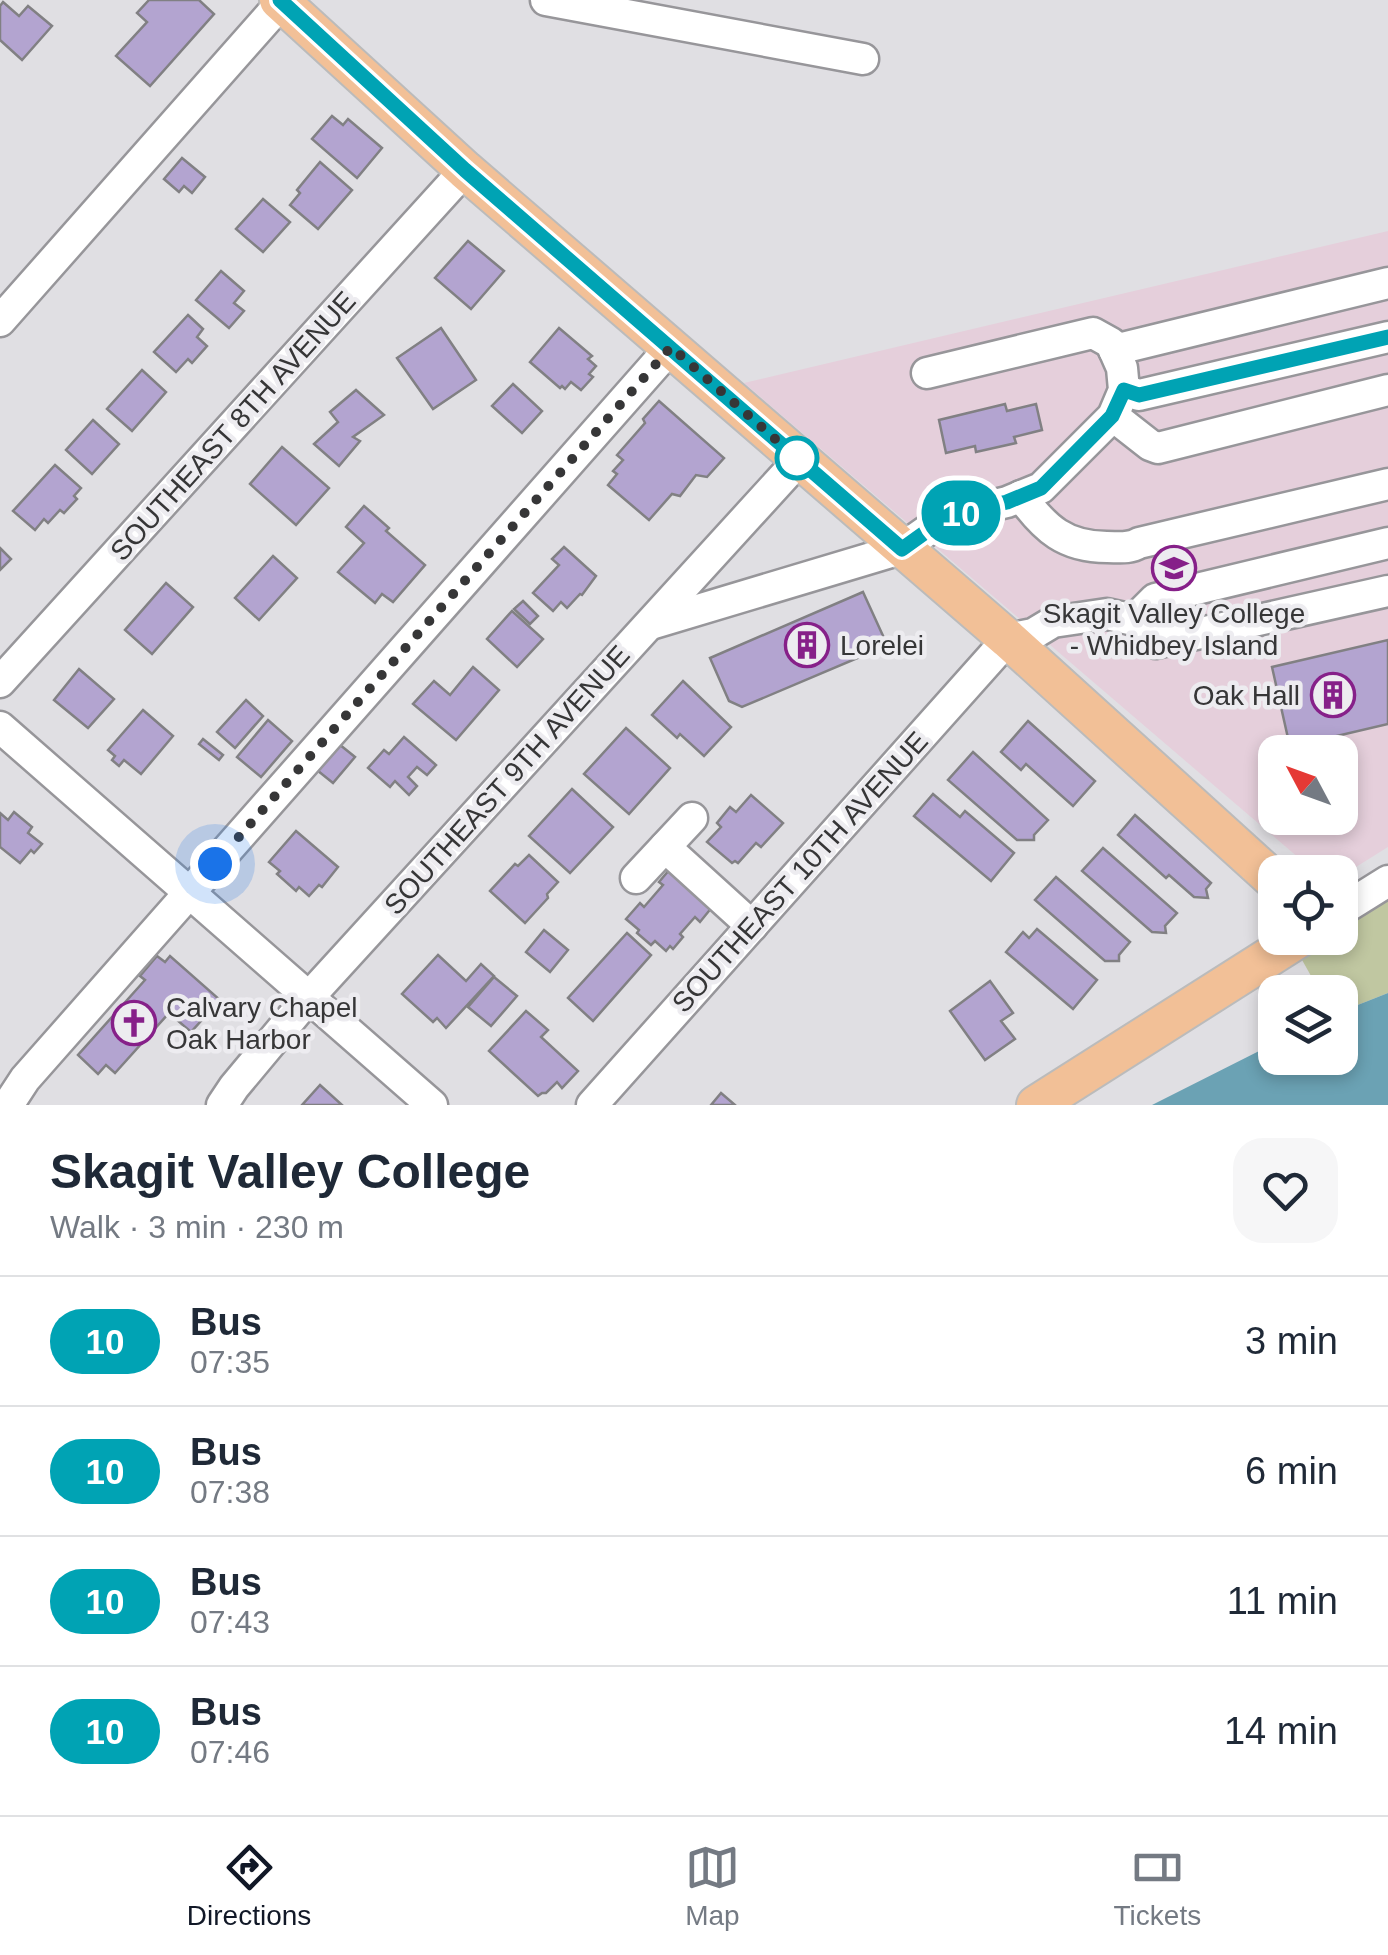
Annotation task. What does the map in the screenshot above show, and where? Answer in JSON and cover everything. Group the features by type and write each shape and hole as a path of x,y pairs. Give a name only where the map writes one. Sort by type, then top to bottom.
{"main road":[{"path":"281,1 465,170 1008,639 1258,867"},
{"path":"1036,1105 1272,955"}],"street":[{"path":"546,0 863,59"},
{"path":"0,321 281,1"},
{"name":"SOUTHEAST 8TH AVENUE","path":"0,682 465,170"},
{"path":"1114,350 1388,283"},
{"path":"926,373 1093,333 1111,343 1122,368 1118,403 1150,446 1158,448 1388,390"},
{"path":"648,625 902,549 948,516 1041,488 1118,403 1388,337"},
{"path":"8,1105 26,1079 671,347"},
{"name":"SOUTHEAST 9TH AVENUE","path":"222,1105 309,997 799,460"},
{"path":"1021,496 1038,519 1060,537 1087,547 1132,547 1388,484"},
{"path":"1134,620 1155,599 1388,543"},
{"path":"1008,639 1032,634 1052,622 1108,614 1134,620 1156,643 1388,591"},
{"name":"SOUTHEAST 10TH AVENUE","path":"592,1105 1008,639"},
{"path":"0,727 432,1105"},
{"path":"636,878 692,818"},
{"path":"665,847 752,926"},
{"path":"1358,900 1388,881"}],"shaded area":[{"name":"Skagit Valley College - Whidbey Island","path":"1388,231 1388,847 1358,866 1358,855 1295,855 1272,835 1358,835 1358,735 1258,735 1258,823 744,383"}],"green space":[{"path":"1388,881 1388,993 1358,1005 1358,975 1310,975 1299,955 1358,955 1358,900"}],"water":[{"path":"1388,993 1388,1105 1152,1105 1258,1052 1258,1075 1358,1075 1358,1005"}],"building":[{"path":"149,0 199,0 214,14 150,86 116,56 147,22 137,13"},
{"path":"3,2 19,16 28,6 52,26 22,60 0,40"},
{"path":"332,116 343,125 348,119 382,148 357,178 312,139"},
{"path":"182,158 205,177 192,193 184,186 179,192 164,179"},
{"path":"320,162 352,190 318,229 290,205"},
{"path":"263,199 290,222 263,252 236,229"},
{"path":"468,241 504,271 471,309 435,278"},
{"path":"221,271 244,291 234,303 244,311 229,328 196,300"},
{"path":"188,315 203,329 197,337 207,346 192,363 188,359 176,372 154,352"},
{"path":"441,328 476,380 433,409 397,358"},
{"path":"559,328 592,356 588,359 596,366 589,374 593,377 581,390 571,382 565,389 560,388 530,362"},
{"path":"142,370 166,392 132,431 107,409"},
{"path":"513,384 542,411 522,433 492,406"},
{"path":"356,390 384,415 353,437 360,441 339,466 314,444 338,422 330,412"},
{"path":"659,401 724,458 707,477 696,475 680,496 672,494 649,520 608,485 623,460 617,455"},
{"path":"1005,404 1007,411 1036,404 1042,430 1014,437 1016,443 976,452 975,446 946,453 939,420"},
{"path":"93,420 119,444 92,474 66,450"},
{"path":"282,447 329,488 296,525 250,484"},
{"path":"55,465 81,488 64,513 60,510 48,523 44,519 35,530 13,511"},
{"path":"364,506 425,565 393,602 382,594 375,603 338,572 364,543 346,527"},
{"path":"564,547 596,576 567,608 561,602 553,611 533,593 559,565 552,559"},
{"path":"0,548 11,559 0,570"},
{"path":"273,556 297,578 259,620 235,598"},
{"path":"166,583 193,607 152,654 125,630"},
{"name":"Lorelei","path":"863,592 884,638 877,640 874,651 742,707 729,701 710,658"},
{"path":"523,601 538,616 530,624 514,609"},
{"path":"512,611 543,639 517,667 487,639"},
{"name":"Oak Hall","path":"1388,640 1388,724 1341,735 1287,735 1272,667"},
{"path":"473,667 499,690 456,740 413,704 434,681 450,695"},
{"path":"79,669 114,699 88,728 54,700"},
{"path":"683,681 731,727 704,756 652,715"},
{"path":"246,700 263,716 235,748 217,732"},
{"path":"143,710 173,736 141,774 124,760 119,766 108,750"},
{"path":"268,720 292,741 261,777 237,757"},
{"path":"1028,721 1095,781 1073,806 1026,764 1021,770 1001,752"},
{"path":"626,728 670,768 629,814 584,774"},
{"path":"329,736 355,757 333,783 307,762"},
{"path":"404,737 436,765 427,775 417,767 408,777 417,786 409,795 395,781 390,787 368,768 384,750 389,754"},
{"path":"203,739 223,755 219,760 199,744"},
{"path":"973,752 1048,820 1034,840 1017,840 948,780"},
{"path":"572,789 613,827 570,873 529,836"},
{"path":"933,794 960,817 965,811 1014,853 991,881 914,816"},
{"path":"751,795 783,823 761,847 756,843 738,863 732,863 707,842 721,827 717,823 730,807 736,812"},
{"path":"14,812 32,827 28,833 42,844 20,863 0,847 0,813 8,820"},
{"path":"1135,815 1211,883 1206,889 1208,898 1194,897 1169,875 1166,878 1118,835"},
{"path":"296,831 338,867 309,896 299,887 296,891 269,862"},
{"path":"1103,848 1177,913 1165,926 1166,933 1152,932 1082,871"},
{"path":"529,855 558,882 525,923 490,891"},
{"path":"670,869 713,906 700,922 695,917 673,949 670,946 666,951 655,941 651,945 626,919 640,903 644,907 663,885 659,882"},
{"path":"1056,877 1130,942 1119,955 1119,961 1105,961 1035,900"},
{"path":"1037,929 1097,980 1073,1009 1006,952 1023,932 1029,938"},
{"path":"544,930 568,950 550,972 526,952"},
{"path":"627,933 651,955 593,1021 568,998"},
{"path":"438,955 466,981 481,964 494,976 446,1028 437,1018 433,1022 402,994"},
{"name":"Calvary Chapel Oak Harbor","path":"157,956 165,962 170,956 220,1000 191,1032 169,1013 115,1073 106,1065 98,1074 78,1055 145,980 140,976"},
{"path":"494,977 517,996 491,1026 468,1007"},
{"path":"990,981 1013,1013 1001,1021 1015,1039 985,1060 950,1011"},
{"path":"526,1011 548,1030 541,1037 578,1071 562,1088 557,1082 538,1096 489,1051"},
{"path":"320,1085 342,1105 302,1105"},
{"path":"721,1093 735,1105 711,1105"}],"bus line":[{"name":"10","path":"280,0 465,170 902,549 948,516 1007,502 1041,488 1112,416 1124,390 1139,395 1388,337"}],"place":[{"name":"Skagit Valley College - Whidbey Island","path":"1174,568"},
{"name":"Lorelei","path":"807,645"},
{"name":"Oak Hall","path":"1333,695"},
{"name":"Calvary Chapel Oak Harbor","path":"134,1023"}],"route":[{"path":"215,864 671,347 797,458"}]}
